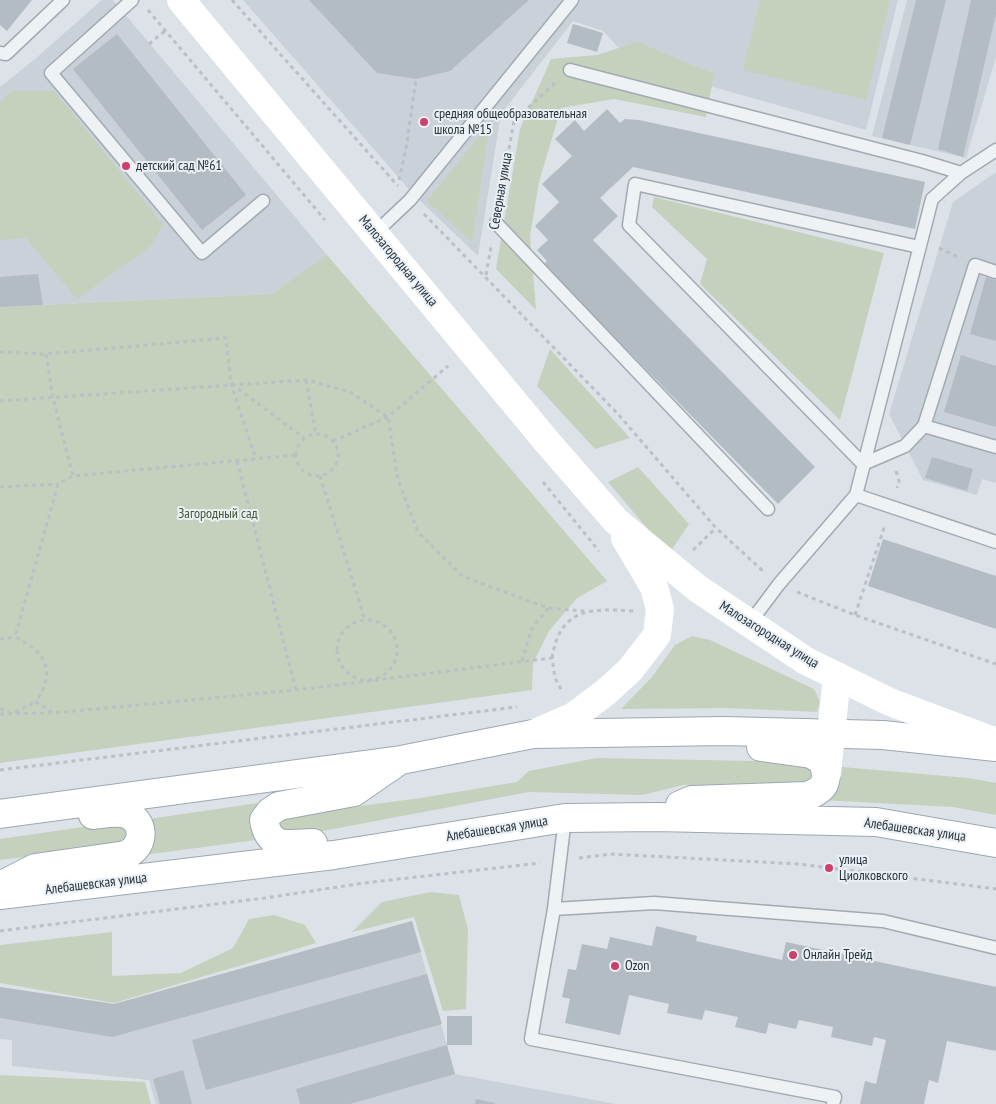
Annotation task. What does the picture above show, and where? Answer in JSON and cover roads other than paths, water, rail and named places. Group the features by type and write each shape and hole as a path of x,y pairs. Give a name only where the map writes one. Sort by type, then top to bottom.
{"main road":[{"name":"Малозагородная улица","path":"181,0 548,443 616,521 674,570 749,624 806,661 890,702 996,742"},
{"name":"Малозагородная улица","path":"533,734 574,716 606,692 630,670 658,635 660,609 654,587 616,521"},
{"path":"656,817 692,800 807,796 818,792 826,783 837,676"},
{"path":"724,731 763,748 811,754 823,761 827,773"},
{"path":"0,814 402,760 533,734 724,731 883,735 996,747"},
{"path":"334,854 313,843 285,844 273,841 266,834 264,820 270,812 280,806 354,792 402,760"},
{"path":"0,886 35,868 126,855 136,850 141,839 139,827 133,818 122,813 70,817 38,810"},
{"name":"Алебашевская улица","path":"0,895 334,854 565,818 656,817 876,822 996,842"}],"lane":[{"path":"0,53 6,54 63,0"},
{"path":"132,0 51,73 202,253 263,201"},
{"path":"375,233 410,200 572,0"},
{"path":"570,70 922,161 961,174"},
{"path":"749,624 779,584 856,495 863,464 925,246 932,199 961,174 996,150"},
{"path":"863,464 629,225 635,184 925,246"},
{"path":"496,223 768,509"},
{"path":"863,464 905,446 924,426 975,265 996,272"},
{"path":"924,426 996,447"},
{"path":"856,495 996,542"},
{"path":"565,818 562,860 531,1039 835,1098 833,1104"},
{"path":"554,909 654,903 883,921 996,948"}],"place":[{"name":"средняя общеобразовательная школа №15","path":"424,122"},
{"name":"детский сад №61","path":"126,166"},
{"name":"улица Циолковского","path":"829,868"},
{"name":"Онлайн Трейд","path":"793,955"},
{"name":"Ozon","path":"615,966"}],"park label":[{"name":"Загородный сад","path":"218,514"}]}
